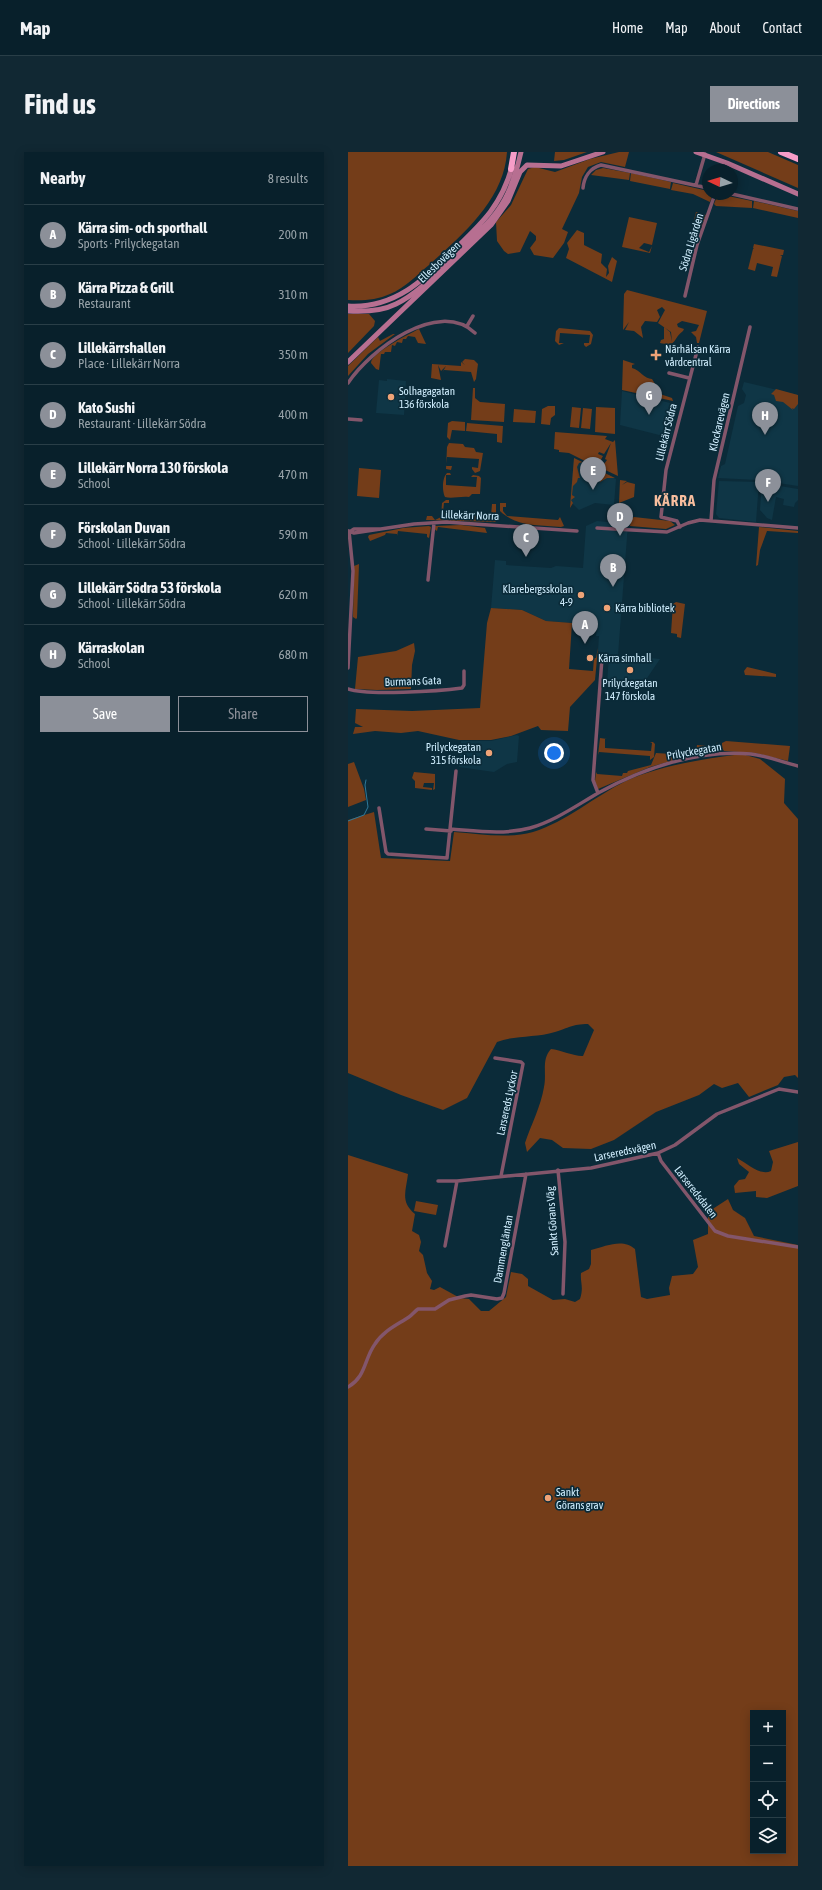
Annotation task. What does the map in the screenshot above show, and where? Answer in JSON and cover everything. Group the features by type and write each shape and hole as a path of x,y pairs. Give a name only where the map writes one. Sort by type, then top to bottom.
{"highway":[{"path":"514,171 515,152"},
{"path":"781,152 798,159"}],"main road":[{"path":"348,311 366,311 389,307 404,300 423,286 492,219 505,198 521,152"},
{"name":"Ellesbovägen","path":"348,362 382,328 422,293 491,225 508,201 520,172 527,165 561,166 603,152"},
{"path":"696,152 705,154 798,194"},
{"path":"348,306 379,303 400,295 417,284 488,216 500,198 514,171"}],"street":[{"path":"696,185 705,154"},
{"path":"583,188 584,180 589,172 596,166 601,165 702,186"},
{"path":"738,195 798,209"},
{"name":"Södra Ligården","path":"685,296 697,245 713,200"},
{"path":"467,326 473,316"},
{"path":"348,383 370,357 381,348 404,334 432,323 455,322 467,326 476,333"},
{"name":"Klockarevägen","path":"711,521 714,480 750,328"},
{"name":"Lillekärr Södra","path":"680,527 677,521 662,516 665,475 698,347"},
{"path":"669,373 689,378"},
{"path":"348,419 361,420"},
{"path":"597,528 667,532 696,521 711,521 798,528"},
{"name":"Lillekärr Norra","path":"428,580 434,523"},
{"name":"Lillekärr Norra","path":"349,531 358,528 378,527 381,529 434,523 478,523 577,531"},
{"path":"348,668 353,571 350,561 349,531"},
{"path":"598,793 593,780 602,658"},
{"name":"Burmans Gata","path":"348,689 375,692 462,688 464,685 464,671"},
{"name":"Prilyckegatan","path":"426,829 506,832 528,828 547,822 598,793 632,776 665,764 710,755 751,754 798,766"},
{"path":"379,808 386,852 392,855 446,859 449,857 456,771"},
{"name":"Larsereds Lyckor","path":"495,1058 521,1062 523,1064 501,1176"},
{"name":"Larseredsvägen","path":"438,1181 457,1181 591,1168 658,1153 676,1145 717,1114 779,1089 798,1092"},
{"name":"Larseredsdalen","path":"658,1153 661,1162 715,1231 723,1235 798,1247"},
{"name":"Sankt Görans Väg","path":"558,1170 565,1242 563,1294"},
{"name":"Dammengläntan","path":"348,1388 355,1384 362,1374 375,1342 395,1325 409,1317 418,1309 435,1309 449,1300 465,1296 478,1296 497,1299 502,1298 526,1174"},
{"path":"445,1246 457,1181"}],"shaded area":[{"path":"348,152 507,152 504,169 498,186 490,201 455,241 401,288 380,298 369,300 348,300"},
{"path":"555,152 587,152 564,160 554,161"},
{"path":"619,152 629,152 625,167 601,162 588,167 582,177 579,193 562,229 568,232 564,243 553,258 534,255 530,248 536,240 536,236 530,231 520,252 508,254 504,251 497,241 496,222 511,205 528,169 535,167 555,172 590,159"},
{"path":"716,152 768,152 798,165 798,188"},
{"path":"603,168 630,173 629,180 591,175 596,170"},
{"path":"631,173 671,182 670,189 630,181"},
{"path":"673,183 702,190 702,198 693,194 671,190"},
{"path":"738,198 752,201 752,208 716,206 714,204 716,200 738,200"},
{"path":"754,201 798,211 798,218 753,208"},
{"path":"696,212 706,215 694,245 689,241"},
{"path":"629,217 657,223 652,245 644,243 639,248 649,252 652,246 650,253 622,247"},
{"path":"577,230 584,233 584,245 602,254 601,263 607,269 606,277 609,273 608,266 612,257 617,261 612,282 566,258 569,249 567,243"},
{"path":"754,244 784,250 783,255 780,255 782,256 777,277 771,276 773,267 757,263 755,271 748,269"},
{"path":"627,290 707,311 699,343 697,343 696,337 691,332 696,331 699,325 682,321 677,324 678,327 684,329 674,342 670,344 660,343 661,340 664,339 664,327 658,323 665,310 662,307 657,310 660,317 657,322 645,321 641,327 643,338 634,331 625,330 629,322 623,330 624,294"},
{"path":"348,314 369,314 375,321 374,326 348,353"},
{"path":"559,328 590,331 593,335 591,344 586,347 584,345 584,343 589,343 590,335 560,333 559,343 564,343 559,345 555,341 556,331"},
{"path":"419,329 426,344 418,343 415,337 408,336 406,339 403,339 402,343 397,342 395,346 392,345 391,352 381,354 379,370 376,369 371,363 377,354 384,349 399,339"},
{"path":"395,334 368,354 348,376 348,366 378,337 380,341"},
{"path":"465,359 474,360 478,364 476,379 474,382 471,372 444,370 442,373 446,366 441,371 438,365 441,380 431,378 432,364 461,366 461,362 465,365 462,362"},
{"path":"623,360 635,364 632,365 632,368 647,378 652,379 655,384 654,388 661,390 660,394 672,398 673,401 622,390"},
{"name":"Solhagagatan 136 förskola","path":"387,379 406,381 404,415 376,413 379,380 387,381"},
{"path":"744,382 798,395 798,486 758,480 718,478 721,466 725,464 738,406 744,403 746,395 742,389"},
{"path":"473,388 475,388 475,398 480,402 505,404 504,422 471,420"},
{"path":"776,389 798,395 798,404 794,409 792,408 793,410 783,402 776,401 774,395 771,394"},
{"path":"622,391 678,405 671,438 620,425"},
{"path":"548,406 555,406 555,415 551,418 550,425 541,424 542,409"},
{"path":"572,407 581,408 579,428 570,427"},
{"path":"596,407 615,408 615,434 595,432"},
{"path":"583,408 592,409 590,429 581,428"},
{"path":"514,409 536,411 535,423 513,422"},
{"path":"452,421 465,422 465,431 452,430 450,440 447,437 448,423"},
{"path":"467,423 503,426 502,443 497,442 497,434 466,431"},
{"path":"555,432 607,436 605,439 613,442 615,440 618,476 601,468 607,460 605,459 611,443 604,454 599,452 598,454 603,456 597,467 569,453 559,452 559,450 554,449"},
{"path":"449,443 463,444 465,447 474,448 476,452 483,453 480,471 475,473 472,467 478,468 479,459 447,457 446,464 447,447"},
{"path":"574,458 616,479 614,505 595,503 579,510 570,501"},
{"path":"574,458 582,462 579,463 577,467 580,478 578,478 577,482 573,486 572,495 575,497 571,500 573,503 570,508"},
{"path":"446,466 452,466 451,470 446,469"},
{"path":"591,466 615,478 607,478 600,482 598,471 592,469"},
{"path":"359,468 381,470 379,498 357,496"},
{"path":"450,473 451,475 446,475 446,485 476,487 477,477 471,477 473,475 479,476 481,478 480,494 472,494 469,497 445,497 443,485 445,475"},
{"path":"620,480 627,481 622,485 627,482 635,484 634,497 619,503"},
{"path":"719,481 759,482 756,522 719,518 716,514"},
{"path":"762,483 798,489 798,500 794,507 783,505 784,499 776,497 772,520 767,518 760,510"},
{"path":"449,500 449,503 444,503 443,512 491,516 492,504 496,504 496,522 426,520 427,516 432,516 435,520 441,517 442,503"},
{"path":"500,503 506,503 506,507 503,507 503,511 507,516 558,520 560,517 564,526 561,527 521,523 506,516 500,511"},
{"path":"634,517 670,521 675,525 666,529 630,526 631,519"},
{"path":"597,521 628,524 618,655 660,659 645,681 636,685 607,683 609,655 598,651 599,636 596,636 597,625 546,621 522,610 491,608 495,560 506,561 506,565 551,568 556,566 583,568 586,526"},
{"path":"461,525 485,528 487,533 438,527 437,531 434,529 435,526"},
{"path":"431,527 429,538 427,537 427,534 398,531 397,536 397,534 386,533 385,535 370,541 368,537 369,535 403,528"},
{"path":"759,527 798,531 798,533 767,531 760,550 758,565 756,566"},
{"path":"359,564 356,619 353,617 354,566"},
{"path":"676,602 685,604 681,638 677,637 677,634 671,633 673,604"},
{"path":"491,608 522,610 546,621 572,623 569,669 593,671 594,658 596,658 598,648 595,680 570,707 568,731 541,730 538,726 511,736 491,740 459,740 418,731 401,733 375,731 353,734 355,727 363,727 355,723 356,709 412,711 480,708 487,623"},
{"path":"414,643 415,651 412,665 411,689 355,689 358,657 396,651"},
{"path":"747,667 776,674 776,677 745,675 744,671"},
{"name":"Prilyckegatan 315 förskola","path":"517,735 519,736 517,762 507,764 494,772 459,767 461,741 491,741"},
{"path":"600,738 607,739 605,739 605,748 651,751 652,743 650,742 653,742 655,744 654,757 650,760 650,756 599,752 598,755"},
{"path":"726,741 790,746 788,761 755,753 724,751 722,748 722,743"},
{"path":"717,742 718,749 714,753 697,755 693,752 696,752 697,745 716,747"},
{"path":"656,753 688,755 650,767 598,789 595,781 596,772 597,774 622,776 623,773 627,773 628,771 651,765"},
{"path":"742,754 760,759 785,779 784,803 798,819 798,1078 795,1075 784,1077 778,1085 749,1097 738,1083 722,1088 714,1084 699,1095 656,1112 614,1140 591,1149 563,1148 552,1140 540,1138 527,1152 525,1143 543,1094 545,1082 545,1062 548,1053 551,1049 583,1056 594,1030 588,1024 574,1025 548,1034 511,1038 497,1042 467,1098 443,1110 401,1095 348,1073 348,820 374,812 381,858 450,861 454,832 504,836 533,832 557,822 614,787 640,775 683,763"},
{"path":"354,762 364,789 366,800 348,807 348,764"},
{"path":"414,772 435,774 435,789 433,790 434,783 424,783 423,787 432,788 432,790 415,788 415,781 412,778"},
{"path":"798,1142 798,1186 767,1198 756,1197 756,1191 735,1193 734,1186 739,1180 745,1179 749,1172 739,1164 737,1158 758,1171 771,1171 773,1162 769,1151"},
{"path":"348,1155 408,1174 405,1196 407,1205 415,1214 412,1231 419,1235 421,1242 419,1251 423,1255 427,1273 432,1281 430,1289 434,1290 440,1287 460,1298 469,1299 481,1311 489,1311 506,1297 511,1272 522,1274 528,1279 528,1286 553,1300 565,1299 575,1302 580,1299 581,1295 581,1273 589,1269 591,1264 591,1250 620,1243 635,1249 641,1297 647,1299 670,1295 669,1288 672,1276 693,1274 698,1267 693,1240 708,1234 708,1212 728,1199 733,1210 745,1218 754,1236 798,1245 798,1866 348,1866"},
{"path":"416,1201 438,1205 436,1215 414,1211"}],"waterway":[{"path":"348,821 364,815 368,807 365,785 366,780"}],"place":[{"name":"Närhälsan Kärra vårdcentral","path":"656,355"},
{"name":"Solhagagatan 136 förskola","path":"391,397"},
{"name":"Lillekärr Södra 53 förskola","path":"649,415"},
{"name":"Kärraskolan","path":"765,435"},
{"name":"Lillekärr Norra 130 förskola","path":"593,490"},
{"name":"Förskolan Duvan","path":"768,502"},
{"name":"Kato Sushi","path":"620,536"},
{"name":"Lillekärrshallen","path":"526,557"},
{"name":"Kärra Pizza & Grill","path":"613,587"},
{"name":"Klarebergsskolan 4-9","path":"581,595"},
{"name":"Kärra bibliotek","path":"607,608"},
{"name":"Kärra sim- och sporthall","path":"585,644"},
{"name":"Kärra simhall","path":"590,658"},
{"name":"Prilyckegatan 147 förskola","path":"630,670"},
{"name":"Prilyckegatan 315 förskola","path":"489,753"},
{"name":"Sankt Görans grav","path":"548,1498"}],"district":[{"name":"KÄRRA","path":"675,500"}]}
